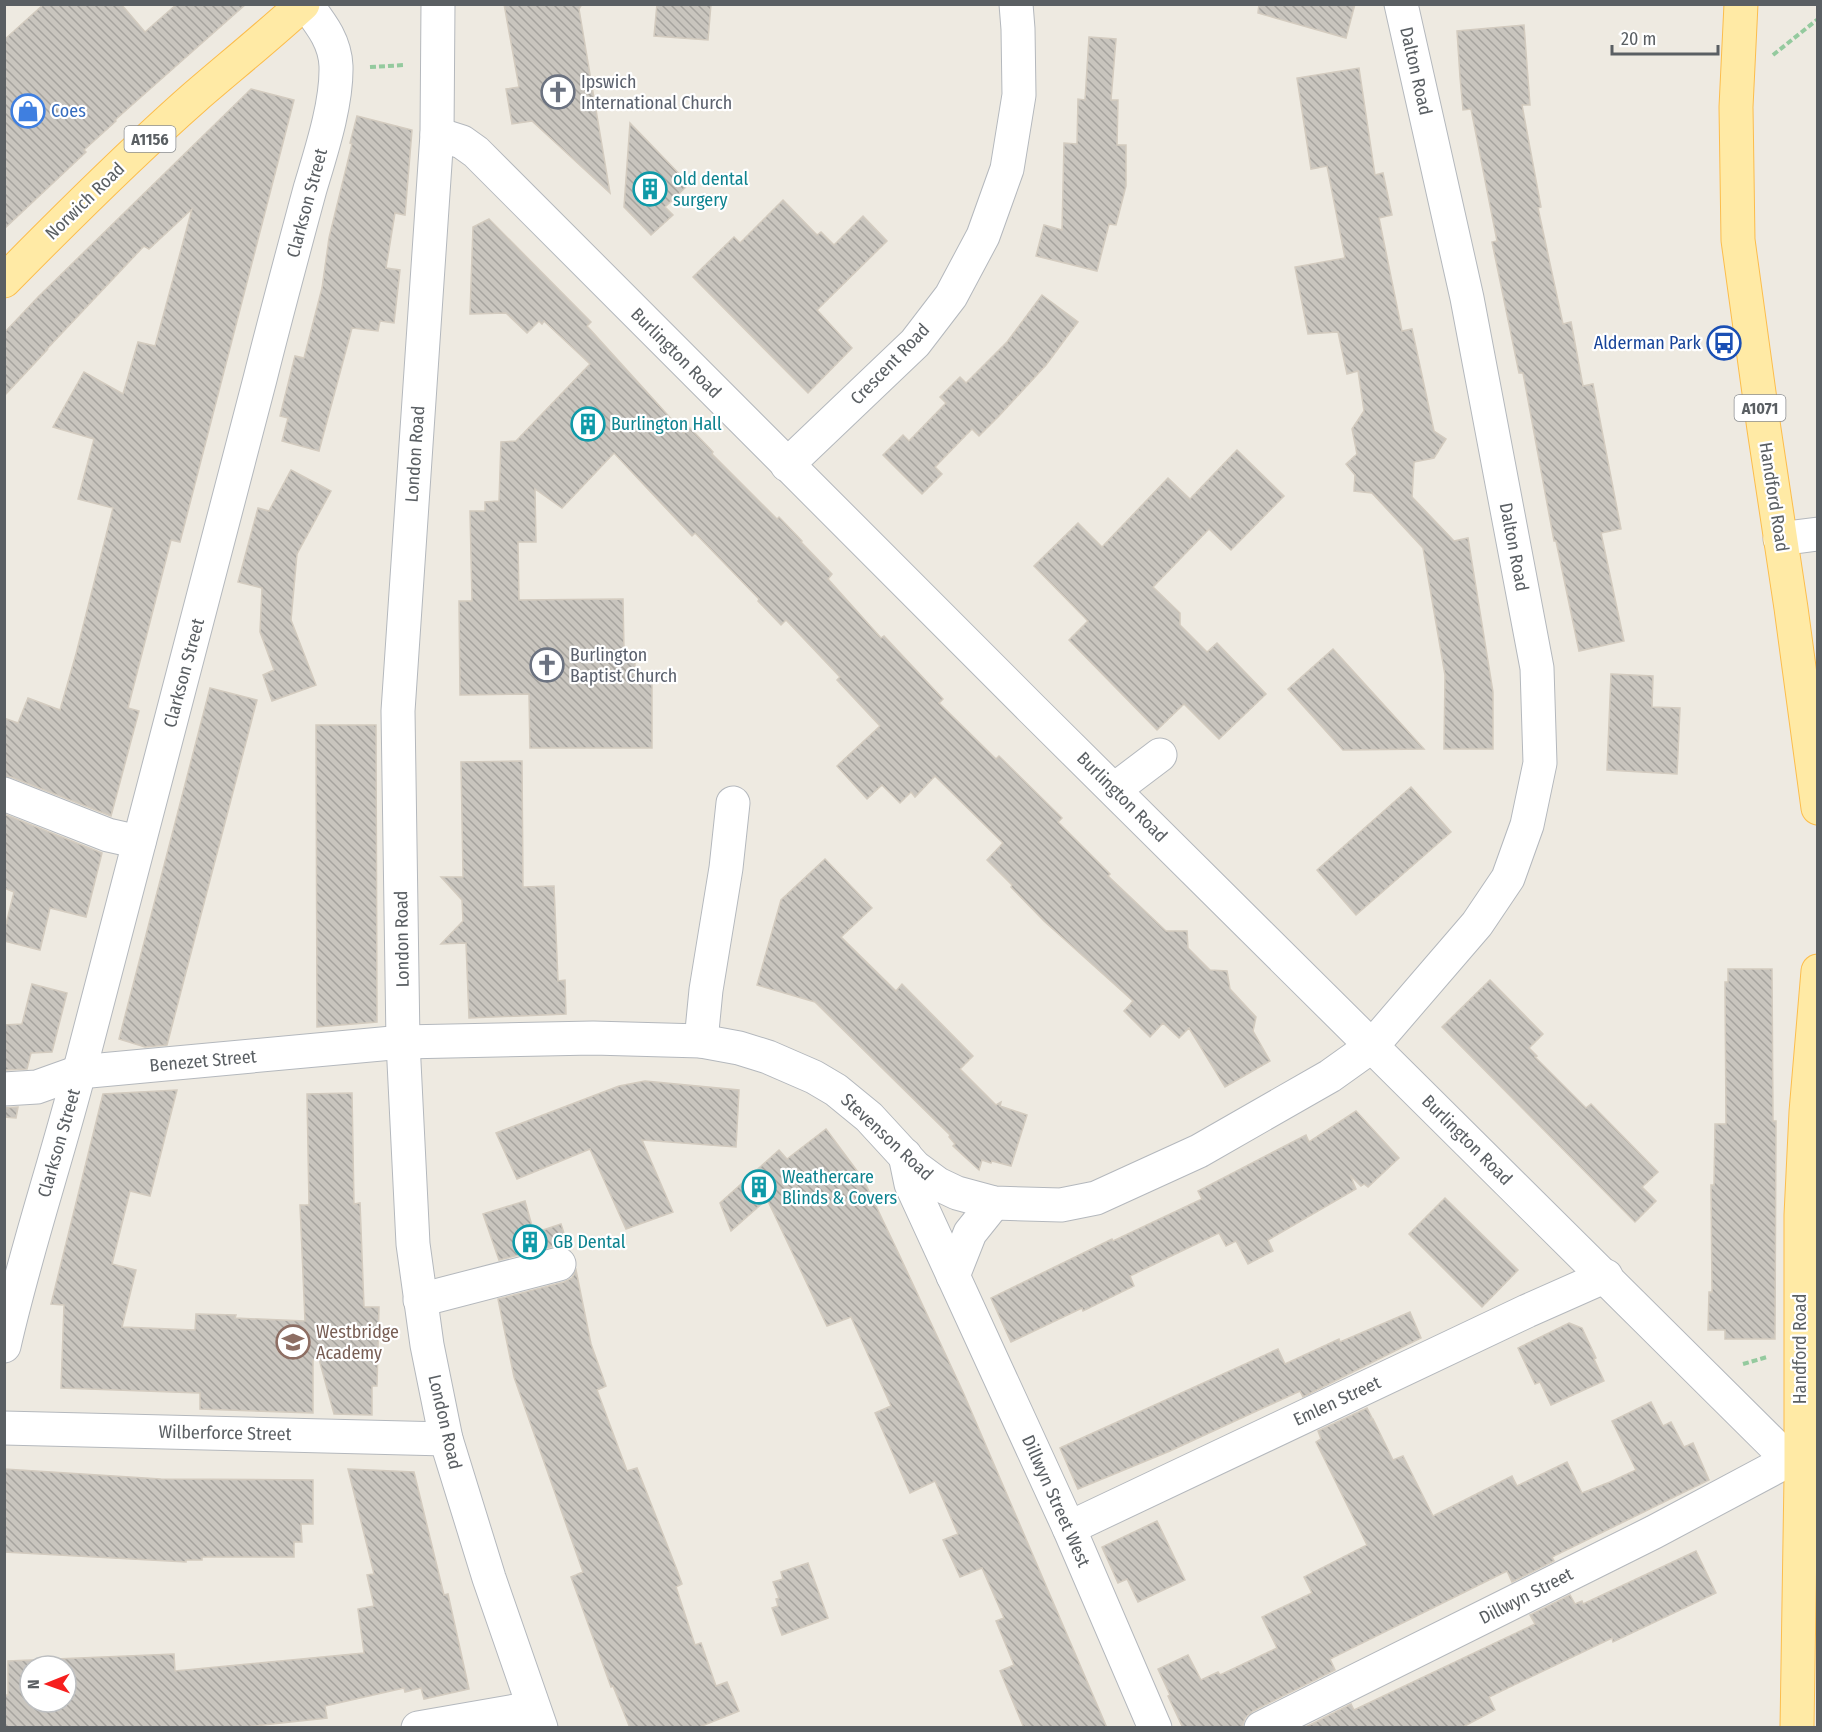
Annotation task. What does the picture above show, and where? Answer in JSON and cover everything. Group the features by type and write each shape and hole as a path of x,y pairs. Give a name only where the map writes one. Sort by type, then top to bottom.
{"main road":[{"name":"Norwich Road","path":"4,281 135,152 195,97 305,4"},
{"name":"Handford Road","path":"1741,4 1736,107 1738,240 1818,808"},
{"name":"Handford Road","path":"1797,1728 1795,1466 1801,1215 1806,1112 1818,971"}],"street":[{"name":"Clarkson Street","path":"4,1346 15,1298 102,985 329,116 335,76 334,54 327,33 305,4"},
{"name":"London Road","path":"438,4 437,134 398,711 403,1042 413,1244 420,1300 446,1439 489,1578 537,1718"},
{"name":"Crescent Road","path":"788,465 915,344 951,296 983,236 1007,169 1019,95 1016,4"},
{"name":"Dalton Road","path":"1372,1046 1478,924 1508,878 1527,825 1540,763 1537,668 1467,298 1401,4"},
{"name":"Burlington Road","path":"437,134 462,142 476,152 1795,1466"},
{"path":"1780,539 1818,534"},
{"path":"1114,789 1160,756"},
{"path":"4,794 108,835 139,842"},
{"path":"701,1041 706,990 734,803"},
{"name":"Stevenson Road","path":"403,1042 594,1038 701,1041 739,1048 768,1057 814,1077 853,1102 915,1167 938,1184 957,1193 994,1203 1061,1205 1096,1198 1199,1151 1330,1076 1372,1046"},
{"name":"Benezet Street","path":"4,1089 37,1087 79,1072 403,1042"},
{"name":"Dillwyn Street West","path":"904,1155 911,1184 1069,1528 1155,1728"},
{"path":"953,1276 970,1233 994,1203"},
{"path":"420,1300 559,1264"},
{"name":"Emlen Street","path":"1069,1528 1516,1316 1606,1276"},
{"name":"Wilberforce Street","path":"4,1428 446,1439"},
{"name":"Dillwyn Street","path":"1261,1728 1654,1532 1795,1466"},
{"path":"418,1728 537,1718"}],"path":[{"path":"1770,57 1817,19"},
{"path":"361,67 411,65"},
{"path":"1741,1365 1771,1356"}],"building":[{"path":"44,4 121,4 145,32 177,4 246,4 115,120 84,150 86,152 4,229 4,40"},
{"name":"Ipswich International Church","path":"504,4 582,4 579,9 610,193 532,121 512,124 506,89 519,87"},
{"path":"657,4 711,4 708,40 654,36"},
{"path":"1259,4 1355,4 1346,38 1258,13"},
{"path":"1524,25 1530,105 1522,105 1541,207 1538,208 1563,324 1571,322 1583,386 1593,384 1621,529 1601,533 1624,641 1579,651 1556,541 1554,541 1523,373 1519,373 1492,242 1497,241 1471,109 1463,110 1460,77 1457,31"},
{"path":"1089,37 1116,39 1111,100 1118,100 1117,145 1126,145 1126,186 1116,225 1109,224 1097,271 1036,256 1044,225 1062,230 1064,143 1077,144 1078,99 1085,100"},
{"path":"1359,68 1375,175 1383,173 1392,215 1379,218 1402,331 1412,329 1434,431 1446,439 1434,458 1414,462 1412,497 1454,541 1468,538 1493,692 1493,749 1444,749 1445,675 1423,548 1372,493 1354,491 1355,475 1346,464 1357,454 1352,429 1364,411 1358,371 1347,374 1338,332 1308,334 1295,267 1345,258 1327,166 1311,169 1297,78"},
{"path":"251,89 294,100 180,542 171,540 128,708 139,711 111,816 4,776 4,718 18,723 28,698 60,710 113,508 78,499 94,439 53,427 84,372 123,394 138,342 155,346 192,209 149,249 144,246 4,396 4,333"},
{"path":"357,116 412,130 405,215 395,213 386,268 400,270 394,323 380,321 378,331 352,328 319,451 282,441 288,418 280,416 295,356 304,358 322,288 329,238"},
{"name":"old dental surgery","path":"630,123 689,184 665,207 673,215 651,235 624,207"},
{"path":"783,200 817,235 821,232 834,245 863,216 887,241 817,310 852,348 808,393 693,277 734,237 740,243"},
{"path":"489,219 591,322 587,326 684,433 690,428 713,452 712,454 802,541 832,574 828,579 881,638 884,636 943,699 939,703 996,759 999,756 1062,818 1058,822 1110,874 1108,876 1166,931 1187,931 1188,948 1210,970 1227,971 1230,989 1256,1017 1253,1031 1270,1061 1225,1087 1189,1028 1179,1038 1163,1023 1150,1037 1124,1011 1133,1001 1044,921 987,860 1003,843 935,776 915,797 911,792 900,803 882,785 867,799 837,766 880,726 837,680 840,677 786,620 781,625 695,533 692,536 614,453 562,508 535,489 536,542 518,542 519,600 623,599 624,650 635,650 635,681 652,681 652,748 530,748 529,694 460,695 459,601 472,601 470,511 485,511 485,502 499,501 501,442 516,441 590,364 544,321 542,324 539,321 527,333 506,313 470,314 473,227"},
{"path":"1042,295 1078,322 1046,365 999,416 979,436 972,429 935,467 942,474 922,494 883,455 903,435 909,441 946,403 940,397 960,377 966,383 1007,342"},
{"path":"1237,450 1284,496 1231,550 1209,529 1153,587 1180,613 1180,625 1207,652 1217,643 1266,694 1219,739 1184,704 1157,730 1069,640 1088,621 1034,566 1078,523 1102,547 1168,478 1190,499"},
{"path":"291,470 331,491 297,554 291,620 316,685 272,701 263,675 274,670 260,632 262,588 238,582 258,508 269,511"},
{"path":"1333,649 1424,749 1343,750 1288,689"},
{"path":"1611,674 1653,676 1652,707 1680,708 1677,774 1607,770"},
{"path":"210,688 257,700 167,1045 145,1047 119,1039"},
{"path":"316,725 376,725 377,1022 317,1027"},
{"path":"522,761 523,887 554,886 558,981 565,980 566,1014 469,1018 466,943 441,944 463,921 462,900 441,877 463,877 461,762"},
{"path":"1411,787 1451,832 1356,915 1317,870"},
{"path":"4,814 102,853 86,917 50,908 40,950 4,941 14,892 4,888"},
{"path":"825,859 872,908 841,937 896,991 902,984 973,1056 960,1069 996,1105 1001,1102 1000,1106 1027,1115 1011,1166 982,1160 979,1170 953,1146 955,1144 949,1137 950,1135 815,1002 757,985 781,900"},
{"path":"1728,969 1772,969 1773,1121 1776,1121 1775,1339 1725,1339 1725,1330 1708,1330 1709,1292 1712,1292 1711,1185 1714,1185 1715,1124 1726,1124 1725,982 1728,982"},
{"path":"1490,980 1543,1034 1529,1048 1537,1056 1535,1057 1586,1108 1591,1104 1658,1172 1642,1187 1656,1201 1635,1222 1442,1027"},
{"path":"32,984 67,993 52,1052 31,1053 27,1069 4,1070 4,1025 22,1024"},
{"path":"645,1081 739,1090 736,1147 642,1140 673,1212 626,1229 590,1149 517,1179 496,1133 619,1086"},
{"path":"177,1090 150,1196 130,1191 112,1264 136,1270 122,1327 195,1330 196,1314 305,1321 300,1205 309,1205 307,1094 352,1093 354,1204 360,1203 364,1307 379,1307 377,1386 372,1386 372,1415 334,1414 319,1359 313,1360 313,1413 200,1409 200,1393 61,1388 64,1305 51,1304 103,1094"},
{"path":"18,1107 16,1118 4,1117 4,1108"},
{"path":"1356,1111 1399,1158 1368,1187 1364,1184 1361,1186 1350,1175 1356,1189 1268,1240 1273,1251 1248,1264 1236,1241 1226,1246 1219,1233 1130,1276 1134,1286 1011,1342 991,1298 1112,1239 1113,1241 1202,1199 1198,1191 1306,1135 1309,1142"},
{"path":"826,1129 863,1179 897,1250 963,1392 1107,1728 1024,1728 1000,1671 1014,1665 996,1621 1004,1618 982,1568 960,1577 943,1540 958,1534 935,1481 910,1493 875,1413 891,1406 851,1317 827,1326 767,1199 731,1231 720,1203 779,1150 787,1159"},
{"path":"1445,1198 1518,1270 1482,1307 1409,1234"},
{"name":"GB Dental","path":"525,1201 534,1233 561,1224 569,1249 554,1246 499,1260 483,1214"},
{"path":"576,1270 591,1344 606,1386 597,1390 627,1471 637,1468 677,1570 682,1584 676,1587 695,1645 701,1643 716,1686 727,1682 739,1711 697,1728 630,1728 613,1686 611,1687 571,1577 583,1572 514,1377 498,1299 564,1282 572,1278"},
{"path":"1410,1312 1421,1338 1303,1397 1300,1391 1170,1451 1078,1489 1060,1448 1278,1349 1285,1364 1339,1339 1340,1342"},
{"path":"1569,1323 1582,1328 1604,1381 1551,1405 1540,1382 1535,1384 1518,1348"},
{"path":"1651,1402 1663,1426 1671,1422 1684,1447 1693,1443 1709,1480 1552,1557 1554,1561 1512,1582 1507,1571 1330,1659 1335,1670 1253,1711 1245,1718 1242,1728 1183,1728 1158,1669 1188,1655 1201,1680 1218,1672 1220,1675 1277,1648 1262,1617 1312,1593 1304,1577 1367,1545 1316,1442 1321,1439 1318,1431 1367,1408 1372,1418 1370,1421 1373,1419 1393,1460 1403,1456 1433,1516 1512,1476 1517,1486 1567,1462 1582,1493 1636,1470 1612,1421"},
{"path":"4,1469 161,1479 313,1480 313,1524 301,1524 302,1542 294,1542 294,1557 202,1557 202,1560 186,1560 186,1562 4,1552"},
{"path":"348,1469 414,1472 444,1595 448,1594 469,1689 424,1699 421,1688 405,1692 404,1688 325,1706 327,1718 236,1728 4,1728 4,1695 8,1695 8,1661 18,1661 18,1714 78,1714 78,1658 174,1654 175,1671 364,1653 358,1609 374,1606 367,1575 374,1574"},
{"path":"1157,1521 1185,1580 1138,1602 1127,1579 1118,1583 1102,1547"},
{"path":"1696,1551 1716,1593 1613,1642 1612,1638 1489,1697 1495,1710 1461,1728 1304,1728 1351,1704 1354,1710 1535,1624 1530,1615 1570,1595 1575,1604 1582,1601 1583,1604"},
{"path":"808,1563 828,1618 782,1635 772,1608 778,1606 776,1599 779,1598 773,1582 783,1579 781,1572"}],"place":[{"name":"Ipswich International Church","path":"558,92"},
{"name":"Coes","path":"28,111"},
{"name":"old dental surgery","path":"650,189"},
{"name":"Alderman Park","path":"1724,343"},
{"name":"Burlington Hall","path":"588,424"},
{"name":"Burlington Baptist Church","path":"547,665"},
{"name":"Weathercare Blinds & Covers","path":"759,1187"},
{"name":"GB Dental","path":"530,1242"},
{"name":"Westbridge Academy","path":"293,1342"}]}
